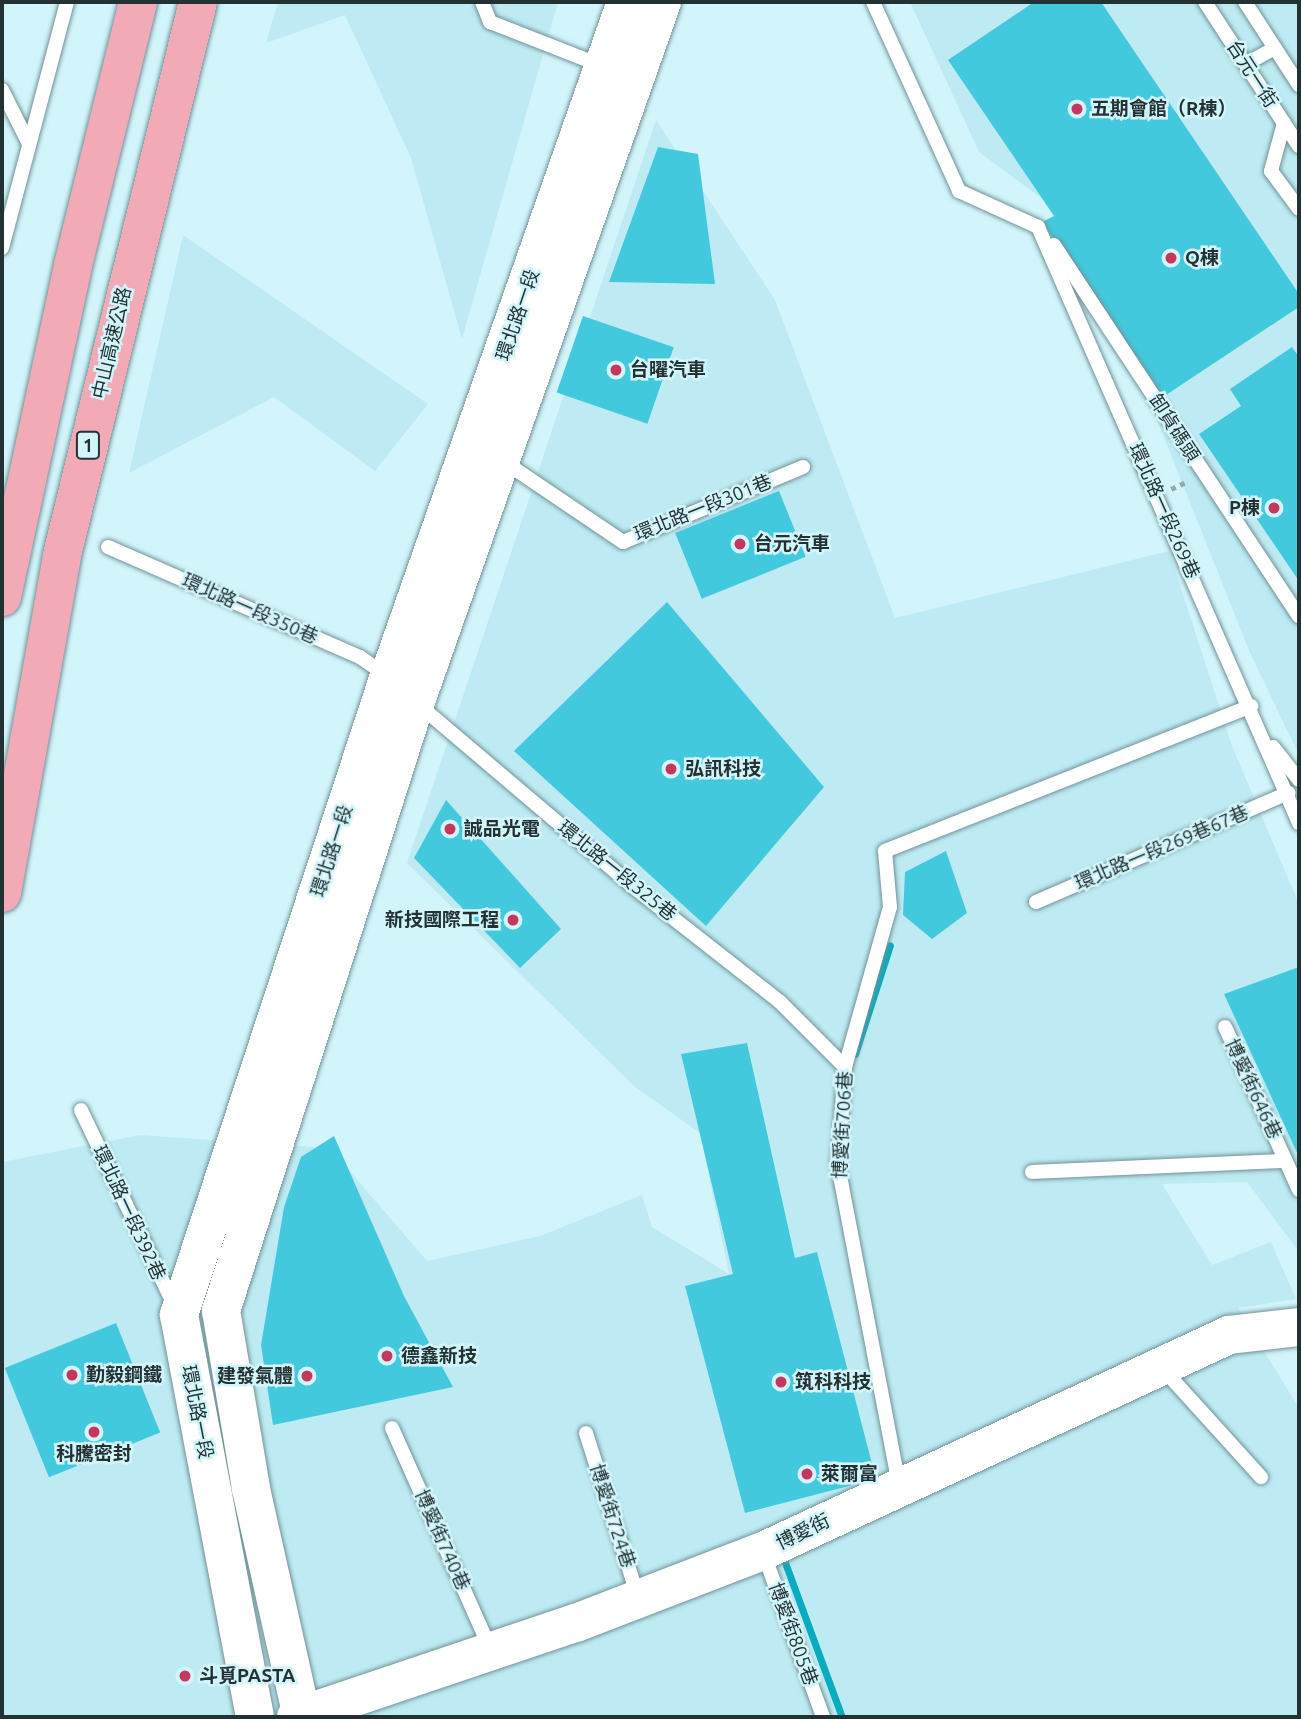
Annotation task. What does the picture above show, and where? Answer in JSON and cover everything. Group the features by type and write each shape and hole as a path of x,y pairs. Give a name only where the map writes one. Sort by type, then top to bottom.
{"highway":[{"path":"2,597 72,265 138,2"},
{"name":"中山高速公路","path":"2,893 62,555 198,2"}],"street":[{"name":"環北路一段","path":"254,1717 179,1315 402,689 626,2"},
{"name":"環北路一段","path":"300,1717 251,1488 221,1311 402,689 502,460 662,2"},
{"name":"博愛街","path":"300,1717 491,1652 763,1551 899,1485 1163,1369 1229,1335 1299,1327"}],"lane":[{"path":"2,248 67,2"},
{"path":"482,2 490,22 604,67"},
{"name":"環北路一段269巷","path":"873,2 959,191 1038,227 1262,732"},
{"name":"台元一街","path":"1205,2 1299,146"},
{"name":"台元一街","path":"1245,2 1299,85"},
{"path":"1245,64 1275,47"},
{"path":"2,90 29,144"},
{"path":"1284,122 1271,171 1299,209"},
{"name":"卸貨碼頭","path":"1046,244 1054,245 1299,617"},
{"name":"環北路一段301巷","path":"502,460 623,542 803,467"},
{"name":"環北路一段350巷","path":"108,547 360,657 402,689"},
{"name":"環北路一段325巷","path":"402,689 429,718 474,748 631,885 790,1010 845,1067"},
{"name":"博愛街706巷","path":"899,1485 842,1205 838,1166 845,1067 890,907 885,850 1251,706"},
{"path":"1262,732 1299,780"},
{"path":"1262,732 1299,823"},
{"name":"環北路一段269巷67巷","path":"1036,902 1288,793"},
{"name":"博愛街646巷","path":"1225,1027 1299,1190"},
{"name":"環北路一段392巷","path":"81,1110 179,1315"},
{"path":"1032,1172 1286,1161"},
{"path":"1163,1369 1261,1477"},
{"name":"博愛街740巷","path":"392,1428 491,1652"},
{"name":"博愛街724巷","path":"586,1433 639,1598"},
{"name":"博愛街805巷","path":"763,1551 823,1717"}],"path":[{"path":"1157,495 1205,473"}],"shaded area":[{"path":"278,2 558,2 462,339 411,158 345,15 266,43"},
{"path":"910,2 1299,2 1299,755 1250,653 1080,227 979,152"},
{"path":"656,120 775,300 895,618 1169,551 1232,746 1299,904 1299,1252 1247,1182 1162,1184 1212,1265 1271,1242 1296,1299 1238,1308 1299,1408 1299,1717 2,1717 2,1162 140,1135 330,1148 427,1261 540,1236 642,1195 652,1227 729,1274 700,1133 635,1087 407,863"},
{"path":"183,235 428,404 375,471 274,397 129,473"}],"building":[{"path":"1034,2 1101,2 1299,294 1299,307 1160,399 1042,222 1054,216 948,60"},
{"path":"658,147 698,154 715,284 609,282"},
{"name":"台曜汽車","path":"583,316 674,347 647,424 557,393"},
{"name":"P棟","path":"1292,347 1299,357 1299,581 1199,434 1241,406 1230,389"},
{"name":"台元汽車","path":"779,491 806,557 702,599 675,533"},
{"name":"弘訊科技","path":"667,602 824,787 706,926 514,751"},
{"path":"446,800 561,929 520,968 414,858"},
{"path":"946,851 967,913 932,939 903,915 905,872"},
{"path":"1299,967 1299,1157 1224,994"},
{"name":"筑科科技","path":"747,1043 795,1258 817,1252 876,1479 745,1513 685,1286 733,1274 681,1054"},
{"path":"334,1136 404,1296 453,1387 273,1425 261,1345 284,1207 301,1157"},
{"path":"116,1323 160,1432 49,1477 5,1368"}],"waterway":[{"path":"855,1054 890,945"},
{"path":"783,1557 842,1717"}],"place":[{"name":"五期會館（R棟）","path":"1077,109"},
{"name":"Q棟","path":"1171,258"},
{"name":"台曜汽車","path":"616,370"},
{"name":"P棟","path":"1274,508"},
{"name":"台元汽車","path":"740,544"},
{"name":"弘訊科技","path":"671,769"},
{"name":"誠品光電","path":"450,829"},
{"name":"新技國際工程","path":"513,920"},
{"name":"德鑫新技","path":"387,1356"},
{"name":"勤毅鋼鐵","path":"72,1375"},
{"name":"建發氣體","path":"307,1376"},
{"name":"筑科科技","path":"781,1382"},
{"name":"科騰密封","path":"94,1432"},
{"name":"萊爾富","path":"807,1474"},
{"name":"斗覓PASTA","path":"185,1676"}]}
